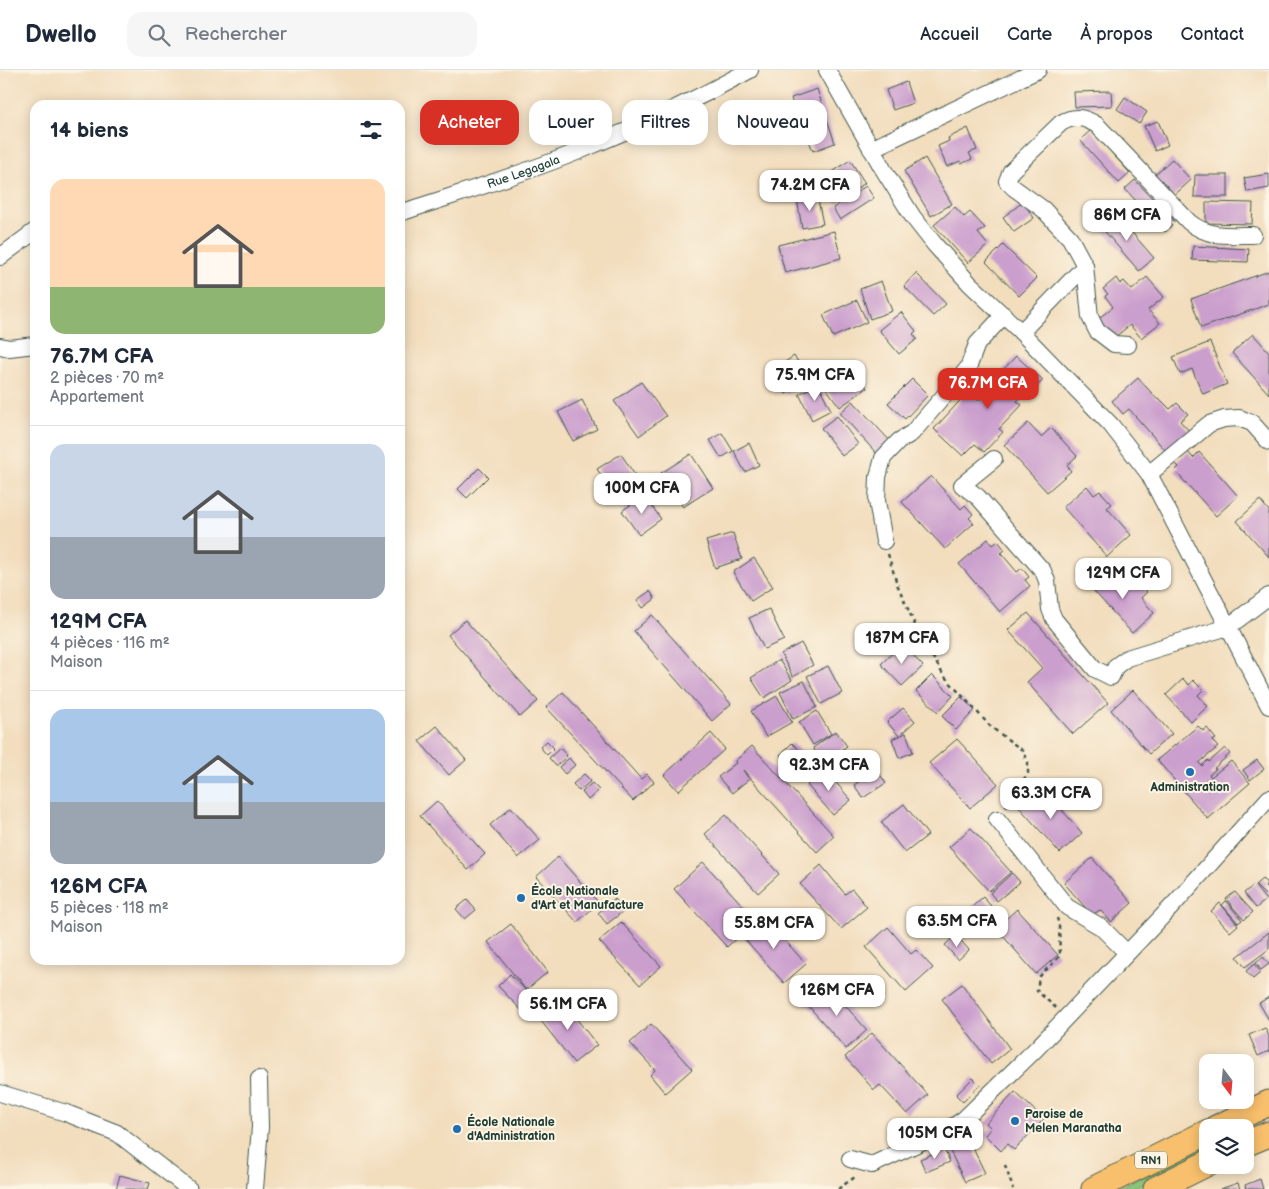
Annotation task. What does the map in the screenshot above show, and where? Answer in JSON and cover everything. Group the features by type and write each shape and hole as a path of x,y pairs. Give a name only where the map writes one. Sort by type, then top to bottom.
{"highway":[{"path":"1235,1119 1269,1103"},
{"path":"1254,1140 1269,1134"},
{"name":"RN1","path":"1094,1189 1199,1136"},
{"name":"RN1","path":"1156,1189 1199,1168"}],"street":[{"name":"Rue Legagala","path":"405,210 579,152 654,118 750,70"},
{"path":"826,70 871,149 913,217 935,245 970,284 1004,315 1111,425 1149,474 1269,706"},
{"path":"871,149 1038,70"},
{"path":"1128,345 1114,344 1097,331 1090,317 1085,266 1070,238 1043,209 1014,188 1008,181 1011,171 1061,123 1068,118 1078,117 1086,118 1097,125 1189,222 1199,230 1215,234 1253,235"},
{"path":"0,257 30,234"},
{"path":"1021,332 1085,266"},
{"path":"884,541 877,501 878,476 883,458 899,441 912,433 968,368 977,344 1004,315"},
{"path":"0,346 9,348 30,346"},
{"path":"1149,474 1209,424 1224,419 1239,418 1252,423 1269,442"},
{"path":"994,459 962,485 978,497 1043,571 1047,581 1050,609 1054,619 1095,669 1111,677 1116,666 1127,658 1228,627 1269,596"},
{"path":"850,1159 872,1165 951,1128 964,1119 1066,1017 1176,902 1269,798"},
{"path":"997,819 1067,907 1101,927 1127,953"},
{"path":"255,1189 260,1127 259,1079"},
{"path":"0,1093 66,1113 117,1133 189,1189"}],"path":[{"path":"884,541 896,584 919,634 944,676 991,727 1022,750 1028,762 1028,773 997,819"},
{"path":"1057,916 1060,956 1039,977 1037,991 1066,1017"},
{"path":"1005,1165 1013,1189"}],"green space":[{"path":"1199,1146 1199,1155 1132,1189 1115,1189"}],"building":[{"path":"906,82 913,103 893,110 886,90"},
{"path":"817,89 821,100 792,100 791,98"},
{"path":"1111,91 1112,106 1075,107 1074,92"},
{"path":"1125,97 1147,112 1139,124 1117,109"},
{"path":"827,119 835,143 813,151 811,145 827,145"},
{"path":"1158,121 1168,145 1155,151 1144,126"},
{"path":"968,128 977,150 969,153 972,159 961,164 960,161 947,167 938,146 949,141 948,138"},
{"path":"1091,130 1130,173 1119,183 1080,140"},
{"path":"925,158 952,204 931,216 904,171"},
{"path":"1172,159 1191,180 1170,199 1151,178"},
{"path":"850,160 865,183 837,203 821,180"},
{"path":"1269,174 1269,188 1247,192 1244,178"},
{"path":"1195,175 1228,175 1228,197 1194,197"},
{"path":"1135,180 1175,222 1165,232 1125,189"},
{"path":"866,186 874,198 840,220 833,208"},
{"path":"817,195 823,224 802,228 797,199"},
{"path":"1023,202 1034,218 1014,232 1003,217"},
{"path":"1206,202 1253,203 1252,224 1206,223"},
{"path":"955,207 964,217 970,212 985,228 978,233 988,245 968,263 934,225"},
{"path":"1115,213 1154,258 1139,271 1100,226"},
{"path":"834,231 841,258 785,273 778,245"},
{"path":"1003,245 1037,278 1019,296 986,262"},
{"path":"1193,246 1249,249 1248,262 1192,260"},
{"path":"1269,271 1269,304 1201,328 1191,299"},
{"path":"916,273 946,304 933,316 904,286"},
{"path":"1147,277 1164,297 1148,310 1160,323 1141,338 1130,325 1110,341 1094,322 1113,307 1105,296 1108,294 1103,289 1116,278 1120,284 1124,281 1132,290"},
{"path":"881,281 892,311 870,319 860,289"},
{"path":"857,300 867,322 833,337 823,315"},
{"path":"901,312 916,331 913,334 917,339 899,354 879,330"},
{"path":"1253,334 1269,352 1269,394 1232,353"},
{"path":"1210,342 1227,384 1203,394 1192,369 1180,374 1173,357"},
{"path":"794,356 809,377 786,394 770,372"},
{"path":"1016,356 1043,380 1026,398 1023,395 1017,401 1022,405 999,429 1003,432 984,452 975,444 963,456 934,429 968,392 978,401 996,381 1005,389 1012,381 1002,371"},
{"path":"852,367 867,388 840,407 825,387"},
{"path":"1138,378 1157,399 1159,398 1170,409 1177,403 1188,414 1180,421 1189,431 1166,451 1129,409 1123,414 1112,401"},
{"path":"912,379 928,395 905,419 888,403"},
{"path":"641,382 666,416 639,436 614,401"},
{"path":"818,384 831,410 812,420 799,394"},
{"path":"582,400 597,429 573,441 558,412"},
{"path":"853,401 891,442 877,454 840,413"},
{"path":"837,416 858,444 842,456 821,428"},
{"path":"1028,423 1041,437 1051,428 1077,456 1067,465 1071,471 1047,492 1004,445"},
{"path":"722,433 733,451 721,458 710,440"},
{"path":"749,443 759,465 745,472 734,451"},
{"path":"1188,452 1193,458 1199,452 1238,496 1216,516 1175,471 1179,467 1175,463"},
{"path":"621,454 642,486 618,502 597,469"},
{"path":"691,454 713,488 683,507 661,473"},
{"path":"479,468 488,477 467,498 458,489"},
{"path":"931,476 961,509 965,505 973,514 969,518 974,523 945,549 902,502"},
{"path":"1087,486 1094,495 1100,491 1112,504 1107,508 1131,535 1107,557 1063,507"},
{"path":"644,495 661,519 639,535 622,511"},
{"path":"1260,500 1269,511 1269,557 1237,521"},
{"path":"733,533 742,559 715,568 706,541"},
{"path":"988,539 993,545 998,541 1005,550 1001,553 1017,572 1022,568 1029,577 1025,580 1030,586 1000,612 959,564"},
{"path":"754,558 773,587 751,601 733,572"},
{"path":"1113,567 1132,588 1138,582 1147,592 1141,598 1154,613 1132,633 1091,588"},
{"path":"650,591 655,599 643,608 637,600"},
{"path":"769,609 784,640 764,649 749,618"},
{"path":"1028,613 1108,703 1073,734 1027,682 1042,668 1008,630"},
{"path":"652,615 731,704 712,721 634,631"},
{"path":"465,620 538,701 520,717 448,635"},
{"path":"801,643 813,665 793,677 781,654"},
{"path":"902,644 923,666 902,686 881,664"},
{"path":"779,660 792,680 764,698 751,678"},
{"path":"828,666 842,693 821,704 807,676"},
{"path":"932,675 953,696 938,712 916,691"},
{"path":"1183,679 1189,685 1193,680 1203,690 1198,695 1208,706 1191,722 1166,695"},
{"path":"804,681 817,707 793,719 780,692"},
{"path":"1133,690 1172,734 1149,754 1111,710"},
{"path":"563,692 641,779 647,774 654,782 633,801 546,707"},
{"path":"777,696 792,722 766,737 751,711"},
{"path":"961,697 975,710 956,730 942,716"},
{"path":"903,708 915,721 899,736 887,722"},
{"path":"817,711 831,734 813,745 799,722"},
{"path":"437,726 466,760 449,775 419,741"},
{"name":"Administration","path":"1198,726 1203,731 1207,728 1216,739 1212,741 1218,747 1199,763 1202,766 1225,748 1230,754 1209,775 1211,777 1231,761 1250,783 1208,819 1157,760"},
{"path":"836,731 847,746 823,762 813,748"},
{"path":"711,733 725,749 678,791 664,775"},
{"path":"906,733 913,752 899,758 892,739"},
{"path":"957,739 998,784 970,808 929,763"},
{"path":"547,741 554,748 547,755 540,747"},
{"path":"792,743 806,756 794,768 780,755"},
{"path":"752,746 834,836 817,852 743,770 749,779 732,793 718,777 736,763 735,761"},
{"path":"560,748 567,756 556,766 549,758"},
{"path":"569,758 575,765 565,774 559,767"},
{"path":"1257,760 1264,769 1250,780 1243,770"},
{"path":"876,769 886,783 863,798 854,785"},
{"path":"825,770 851,800 833,815 807,785"},
{"path":"584,774 591,781 579,791 573,784"},
{"path":"592,783 599,790 588,800 582,792"},
{"path":"1042,787 1082,833 1060,853 1019,807"},
{"path":"437,801 485,854 468,870 420,816"},
{"path":"904,804 928,835 905,853 881,822"},
{"path":"511,807 540,840 518,858 490,825"},
{"path":"726,815 779,874 758,893 705,834"},
{"path":"971,828 1011,872 989,891 949,847"},
{"path":"558,857 599,903 577,922 536,877"},
{"path":"1092,858 1132,903 1111,922 1100,910 1092,915 1064,883"},
{"path":"703,862 756,920 727,947 674,889"},
{"path":"821,865 845,894 852,889 867,907 841,929 800,884"},
{"path":"1012,873 1020,882 997,901 990,893"},
{"path":"1262,879 1267,883 1265,886 1269,890 1269,899 1255,885"},
{"path":"1254,885 1266,900 1256,908 1244,893"},
{"path":"1235,892 1253,912 1244,920 1226,899"},
{"path":"983,897 991,906 972,923 964,914"},
{"path":"615,899 625,910 607,924 598,913"},
{"path":"467,900 476,910 465,919 456,909"},
{"path":"1226,901 1242,920 1238,923 1222,905"},
{"path":"1220,903 1238,925 1230,932 1211,911"},
{"path":"1017,909 1058,955 1036,974 996,928"},
{"path":"765,918 806,964 784,983 743,937"},
{"path":"621,922 661,966 640,985 599,941"},
{"path":"511,924 548,972 526,990 488,942"},
{"path":"888,927 911,954 916,950 933,968 906,992 866,947"},
{"path":"1269,932 1269,949 1245,967 1237,957"},
{"path":"956,935 969,950 958,960 945,945"},
{"path":"1263,957 1269,964 1261,970 1256,963"},
{"path":"1254,964 1261,972 1253,979 1246,971"},
{"path":"510,974 535,1000 523,1012 498,986"},
{"path":"962,984 1010,1049 991,1064 942,999"},
{"path":"827,985 867,1030 846,1049 806,1003"},
{"path":"1269,997 1269,1020 1259,1003"},
{"path":"561,999 597,1045 574,1063 538,1017"},
{"path":"651,1024 692,1069 665,1093 650,1075 655,1070 630,1043"},
{"path":"1265,1028 1269,1036 1269,1051 1258,1056 1249,1035"},
{"path":"872,1033 928,1095 907,1114 880,1085 874,1090 845,1057"},
{"path":"973,1078 980,1085 963,1102 956,1095"},
{"name":"Paroise de Melen Maranatha","path":"1015,1092 1044,1119 1014,1150 1007,1144 1001,1151 985,1135 991,1128 986,1123"},
{"path":"969,1140 985,1173 965,1182 949,1149"},
{"path":"944,1149 950,1162 926,1172 920,1159"},
{"path":"120,1175 150,1183 148,1189 116,1189"},
{"path":"1260,1179 1263,1189 1246,1189 1245,1185"},
{"path":"1238,1183 1240,1189 1220,1189"}],"place":[{"name":"Administration","path":"1190,772"},
{"name":"École Nationale d'Art et Manufacture","path":"521,898"},
{"name":"Paroise de Melen Maranatha","path":"1015,1121"},
{"name":"École Nationale d'Administration","path":"457,1129"}]}
